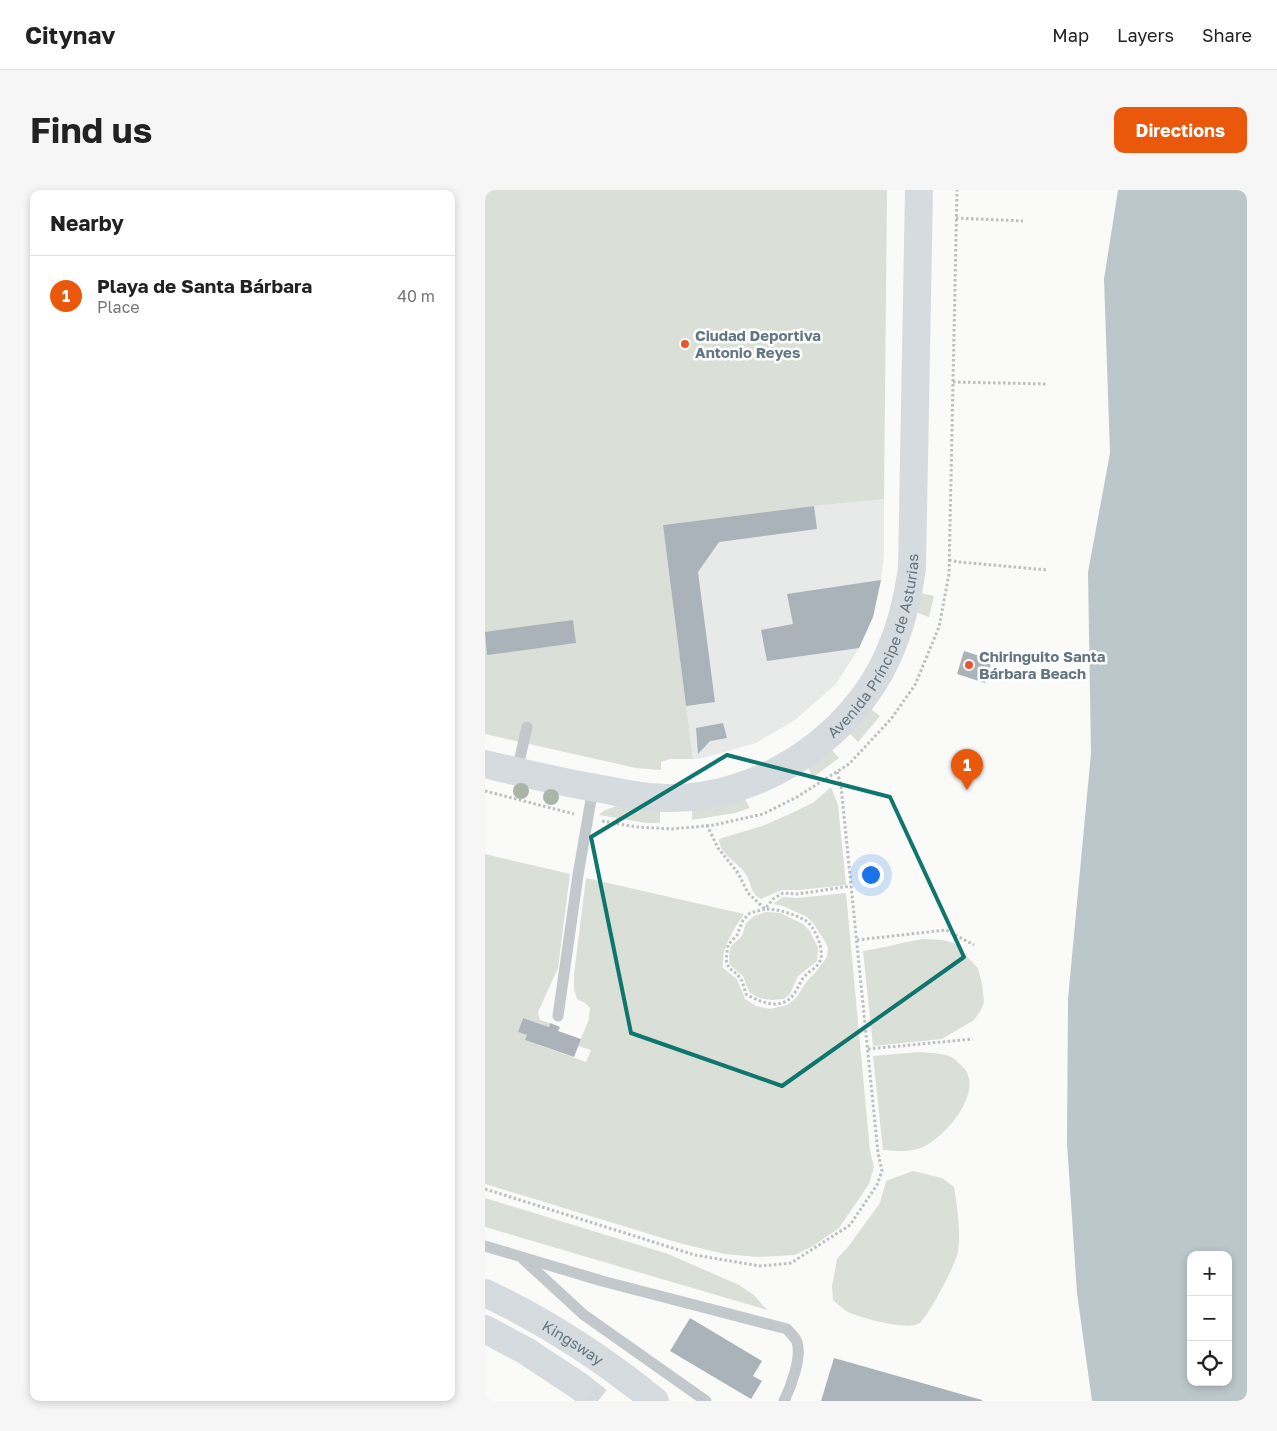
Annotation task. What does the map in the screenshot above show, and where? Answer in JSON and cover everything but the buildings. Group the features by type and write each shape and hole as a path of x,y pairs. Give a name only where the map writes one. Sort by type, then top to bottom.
{"main road":[{"name":"Avenida Príncipe de Asturias","path":"485,764 593,788 641,796 668,798 717,793 745,785 766,776 801,757 821,743 857,706 873,684 888,657 908,600 912,568 919,190"},
{"name":"Kingsway","path":"485,1293 532,1316 569,1338 614,1368 655,1401"},
{"path":"485,1329 526,1351 579,1386"}],"lane":[{"path":"517,771 527,727"},
{"path":"558,1016 593,788"},
{"path":"485,1246 602,1281 787,1329 797,1340 799,1354 789,1391 784,1401"},
{"path":"520,1256 584,1315 706,1401"}],"path":[{"path":"485,791 588,817 637,827 672,829 707,825 763,814 797,797 849,764 891,719 915,684 939,628 949,574 957,190"},
{"path":"956,218 1023,221"},
{"path":"953,382 1048,384"},
{"path":"949,560 1048,570"},
{"path":"485,1189 695,1255 760,1266 791,1263 850,1225 877,1185 882,1171 841,786 837,771"},
{"path":"707,825 718,848 739,873 748,893 765,909 779,909 807,921 822,948 821,960 816,967 807,973 794,995 785,1002 773,1004 759,1002 746,994 742,981 729,968 726,960 728,945 737,935 743,920 750,913 765,909 773,899 783,894 798,894 851,886"},
{"path":"857,940 946,930 974,945"},
{"path":"868,1049 973,1039"}],"highlighted area":[{"path":"727,755 890,797 964,957 782,1086 631,1033 591,837"}],"shaded area":[{"name":"Ciudad Deportiva Antonio Reyes","path":"485,190 887,190 884,499 663,525 693,759 670,759 661,762 661,770 636,768 485,734"},
{"path":"1118,190 1247,190 1247,1401 1092,1401 1077,1293 1067,1143 1068,999 1091,753 1088,572 1110,453 1104,279"},
{"path":"884,499 884,554 881,580 873,617 859,648 836,684 795,720 756,743 693,759 663,525"},
{"path":"921,593 934,596 929,617 915,612"},
{"path":"869,708 880,716 858,742 848,732"},
{"path":"830,748 839,758 812,778 808,766"},
{"path":"831,787 838,805 846,885 782,890 761,899 753,892 744,871 722,850 719,839 762,826 790,814 814,802"},
{"path":"743,796 750,808 735,813 692,820 692,807"},
{"path":"616,806 660,809 660,823 646,823 599,815 603,811"},
{"path":"485,854 570,874 558,968 538,1012 540,1020 550,1023 549,1027 523,1018 518,1032 527,1035 525,1040 586,1062 591,1050 578,1046 589,1019 590,1008 577,999 574,989 574,974 586,878 744,914 726,946 723,968 737,979 745,999 756,1006 770,1009 787,1005 796,998 827,957 828,949 813,923 807,917 783,906 773,904 783,897 797,898 846,893 870,1151 874,1167 869,1184 839,1228 813,1246 795,1255 757,1257 725,1254 679,1243 485,1184"},
{"path":"766,912 780,913 803,924 810,931 818,948 817,961 798,976 790,994 784,999 759,998 749,992 743,976 730,965 731,946 742,936 746,923 754,916"},
{"path":"923,939 943,940 954,943 978,968 984,1002 981,1010 974,1020 942,1039 873,1046 863,951"},
{"path":"919,1052 949,1056 962,1066 968,1076 967,1099 953,1122 925,1146 910,1151 883,1150 873,1056"},
{"path":"913,1171 942,1178 954,1187 959,1236 958,1251 953,1266 928,1312 918,1324 903,1326 872,1320 848,1312 833,1300 832,1286 837,1259 880,1203 886,1181"},
{"path":"485,1198 668,1254 739,1285 754,1295 767,1310 485,1227"}],"tunnel":[{"path":"579,1386 598,1401"}],"place":[{"name":"Ciudad Deportiva Antonio Reyes","path":"685,344"},
{"name":"Chiringuito Santa Bárbara Beach","path":"969,665"},
{"name":"Playa de Santa Bárbara","path":"967,790"}]}
